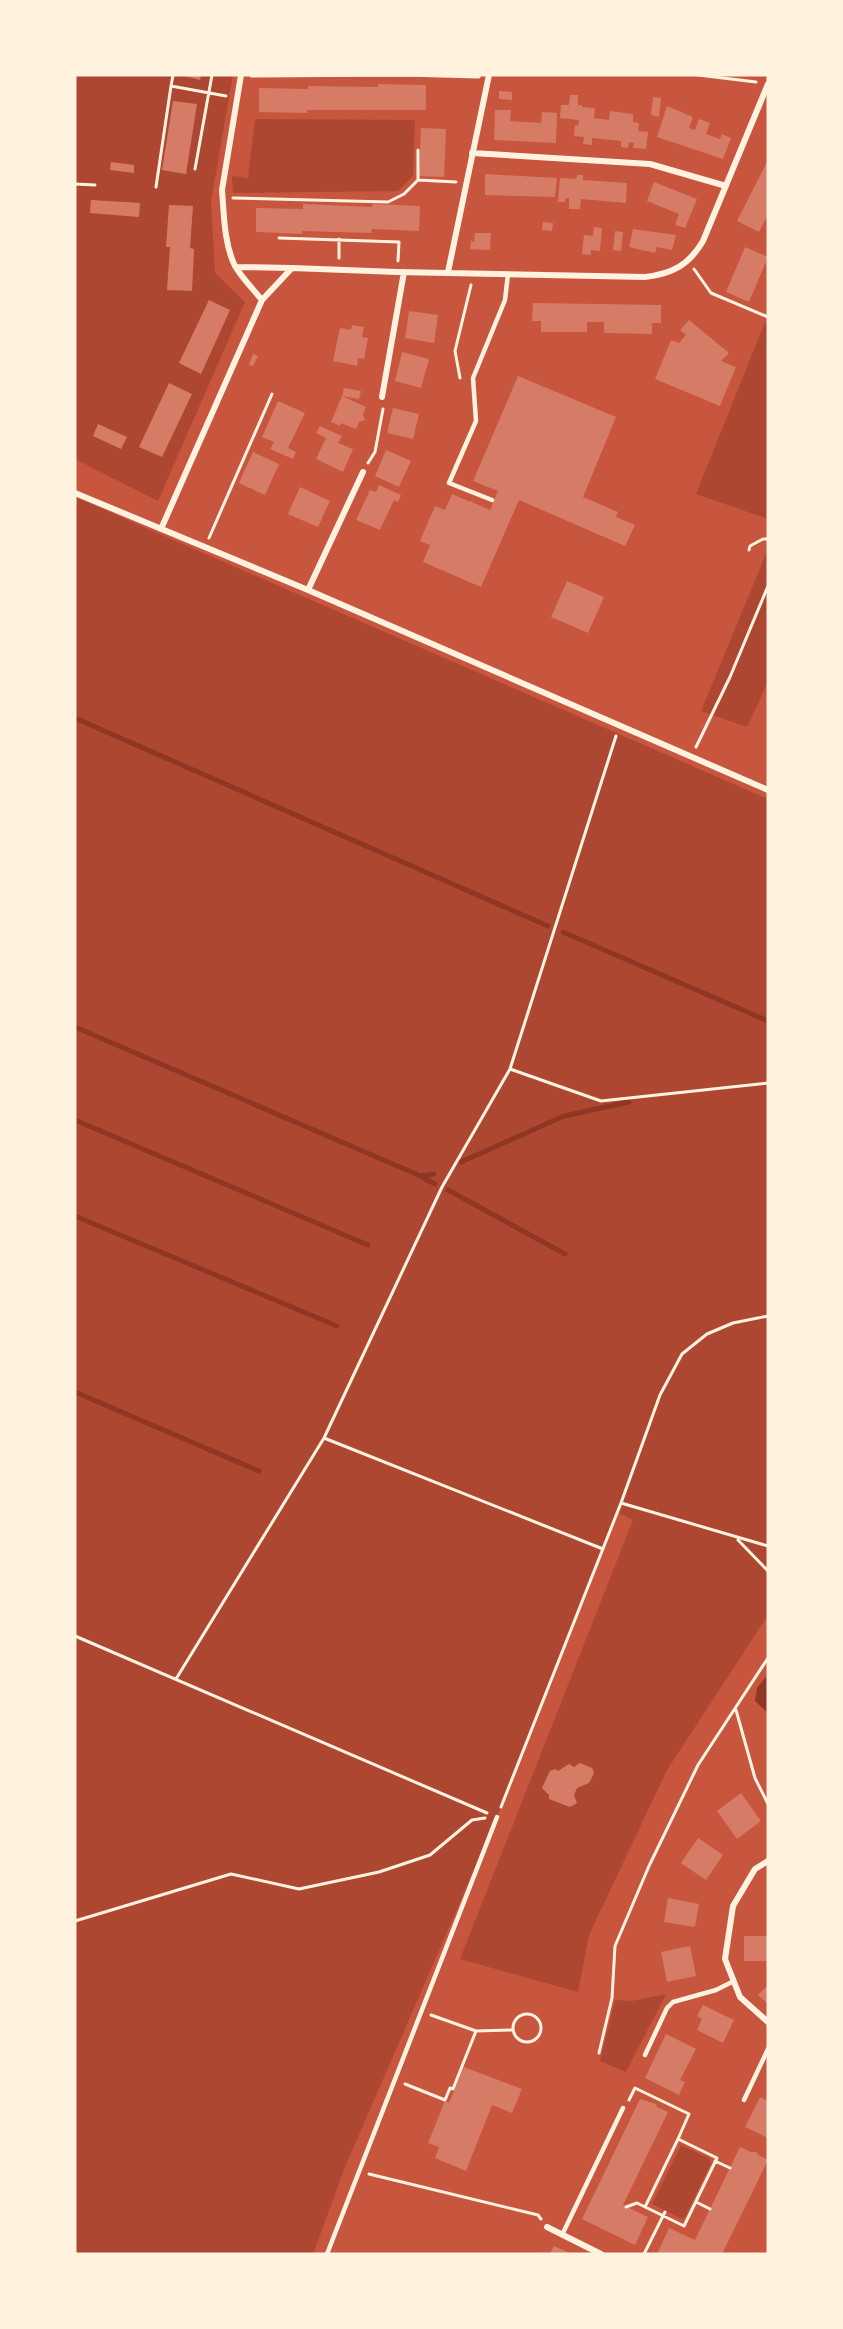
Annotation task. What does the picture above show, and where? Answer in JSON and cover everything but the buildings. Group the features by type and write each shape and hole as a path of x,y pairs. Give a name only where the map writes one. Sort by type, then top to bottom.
{"street":[{"path":"241,76 222,190 229,246 236,267 262,300"},
{"path":"448,272 489,76"},
{"path":"236,267 645,278 674,271 688,261 703,241 768,84"},
{"path":"472,153 650,164 726,186"},
{"path":"161,529 262,300 292,267"},
{"path":"382,397 401,272"},
{"path":"308,590 363,472"},
{"path":"75,492 308,590 768,790"},
{"path":"768,1861 755,1869 733,1906 725,1959 740,1997 768,2022"},
{"path":"547,2228 601,2254"}],"lane":[{"path":"492,500 449,483 477,421 473,378 506,300 508,274"},
{"path":"327,2254 497,1817"},
{"path":"645,2055 667,2008 673,2002 716,1990 734,1981"},
{"path":"744,2100 768,2049"},
{"path":"562,2235 623,2108"}],"path":[{"path":"156,187 173,75"},
{"path":"195,169 212,75"},
{"path":"698,75 756,82"},
{"path":"241,76 489,76"},
{"path":"171,86 236,98"},
{"path":"223,198 388,202 404,194 418,180 418,150"},
{"path":"418,180 466,183"},
{"path":"75,184 95,185"},
{"path":"279,238 339,238 399,242 401,272"},
{"path":"339,238 339,270"},
{"path":"688,261 711,293 768,316"},
{"path":"474,273 455,351 462,384 476,398"},
{"path":"204,548 272,394"},
{"path":"363,472 375,452 383,406 382,397"},
{"path":"749,550 750,546 763,539 768,539"},
{"path":"691,756 730,677 768,586"},
{"path":"176,1679 324,1438 442,1186 510,1069 619,726"},
{"path":"510,1069 601,1101 768,1083"},
{"path":"497,1817 621,1503 660,1395 682,1353 706,1334 733,1323 768,1316"},
{"path":"324,1438 603,1549"},
{"path":"621,1503 768,1546"},
{"path":"737,1538 768,1571"},
{"path":"75,1636 459,1803 497,1817"},
{"path":"599,2053 612,1998 615,1946 649,1866 698,1765 768,1658"},
{"path":"736,1708 755,1778 768,1804"},
{"path":"75,1921 231,1874 299,1889 379,1872 430,1855 472,1820 497,1817"},
{"path":"421,2010 476,2031 512,2030"},
{"path":"526,2013 535,2016 540,2024 537,2037 529,2042 520,2040 512,2030 517,2017 526,2013"},
{"path":"394,2080 445,2100 450,2088 453,2089 476,2031"},
{"path":"632,2093 635,2088 688,2114 645,2207"},
{"path":"626,2206 637,2203 664,2214 684,2226 717,2158 696,2150 678,2139"},
{"path":"715,2161 730,2168"},
{"path":"359,2171 538,2215 547,2228"},
{"path":"696,2202 710,2209"},
{"path":"644,2254 664,2214"}],"shaded area":[{"path":"75,75 233,75 211,201 215,273 245,302 158,501 75,459"},
{"path":"255,119 415,120 413,176 398,191 233,193 232,176 248,178"},
{"path":"765,322 768,324 768,519 696,494"},
{"path":"75,497 768,799 768,1615 667,1770 589,1935 578,1992 460,1959 633,1520 617,1512 497,1817 345,2167 313,2254 75,2254"},
{"path":"768,549 768,682 747,727 701,711"},
{"path":"768,1674 768,1713 755,1701 757,1688"},
{"path":"666,1994 626,2072 600,2061 615,2000 632,2001"},
{"path":"681,2145 709,2158 711,2163 682,2219 652,2204"}],"waterway":[{"path":"75,718 548,926"},
{"path":"563,932 768,1021"},
{"path":"75,1027 435,1184"},
{"path":"461,1162 564,1116 629,1102"},
{"path":"75,1120 368,1245"},
{"path":"421,1176 434,1174"},
{"path":"448,1190 565,1254"},
{"path":"75,1216 337,1326"},
{"path":"75,1392 259,1471"}]}
